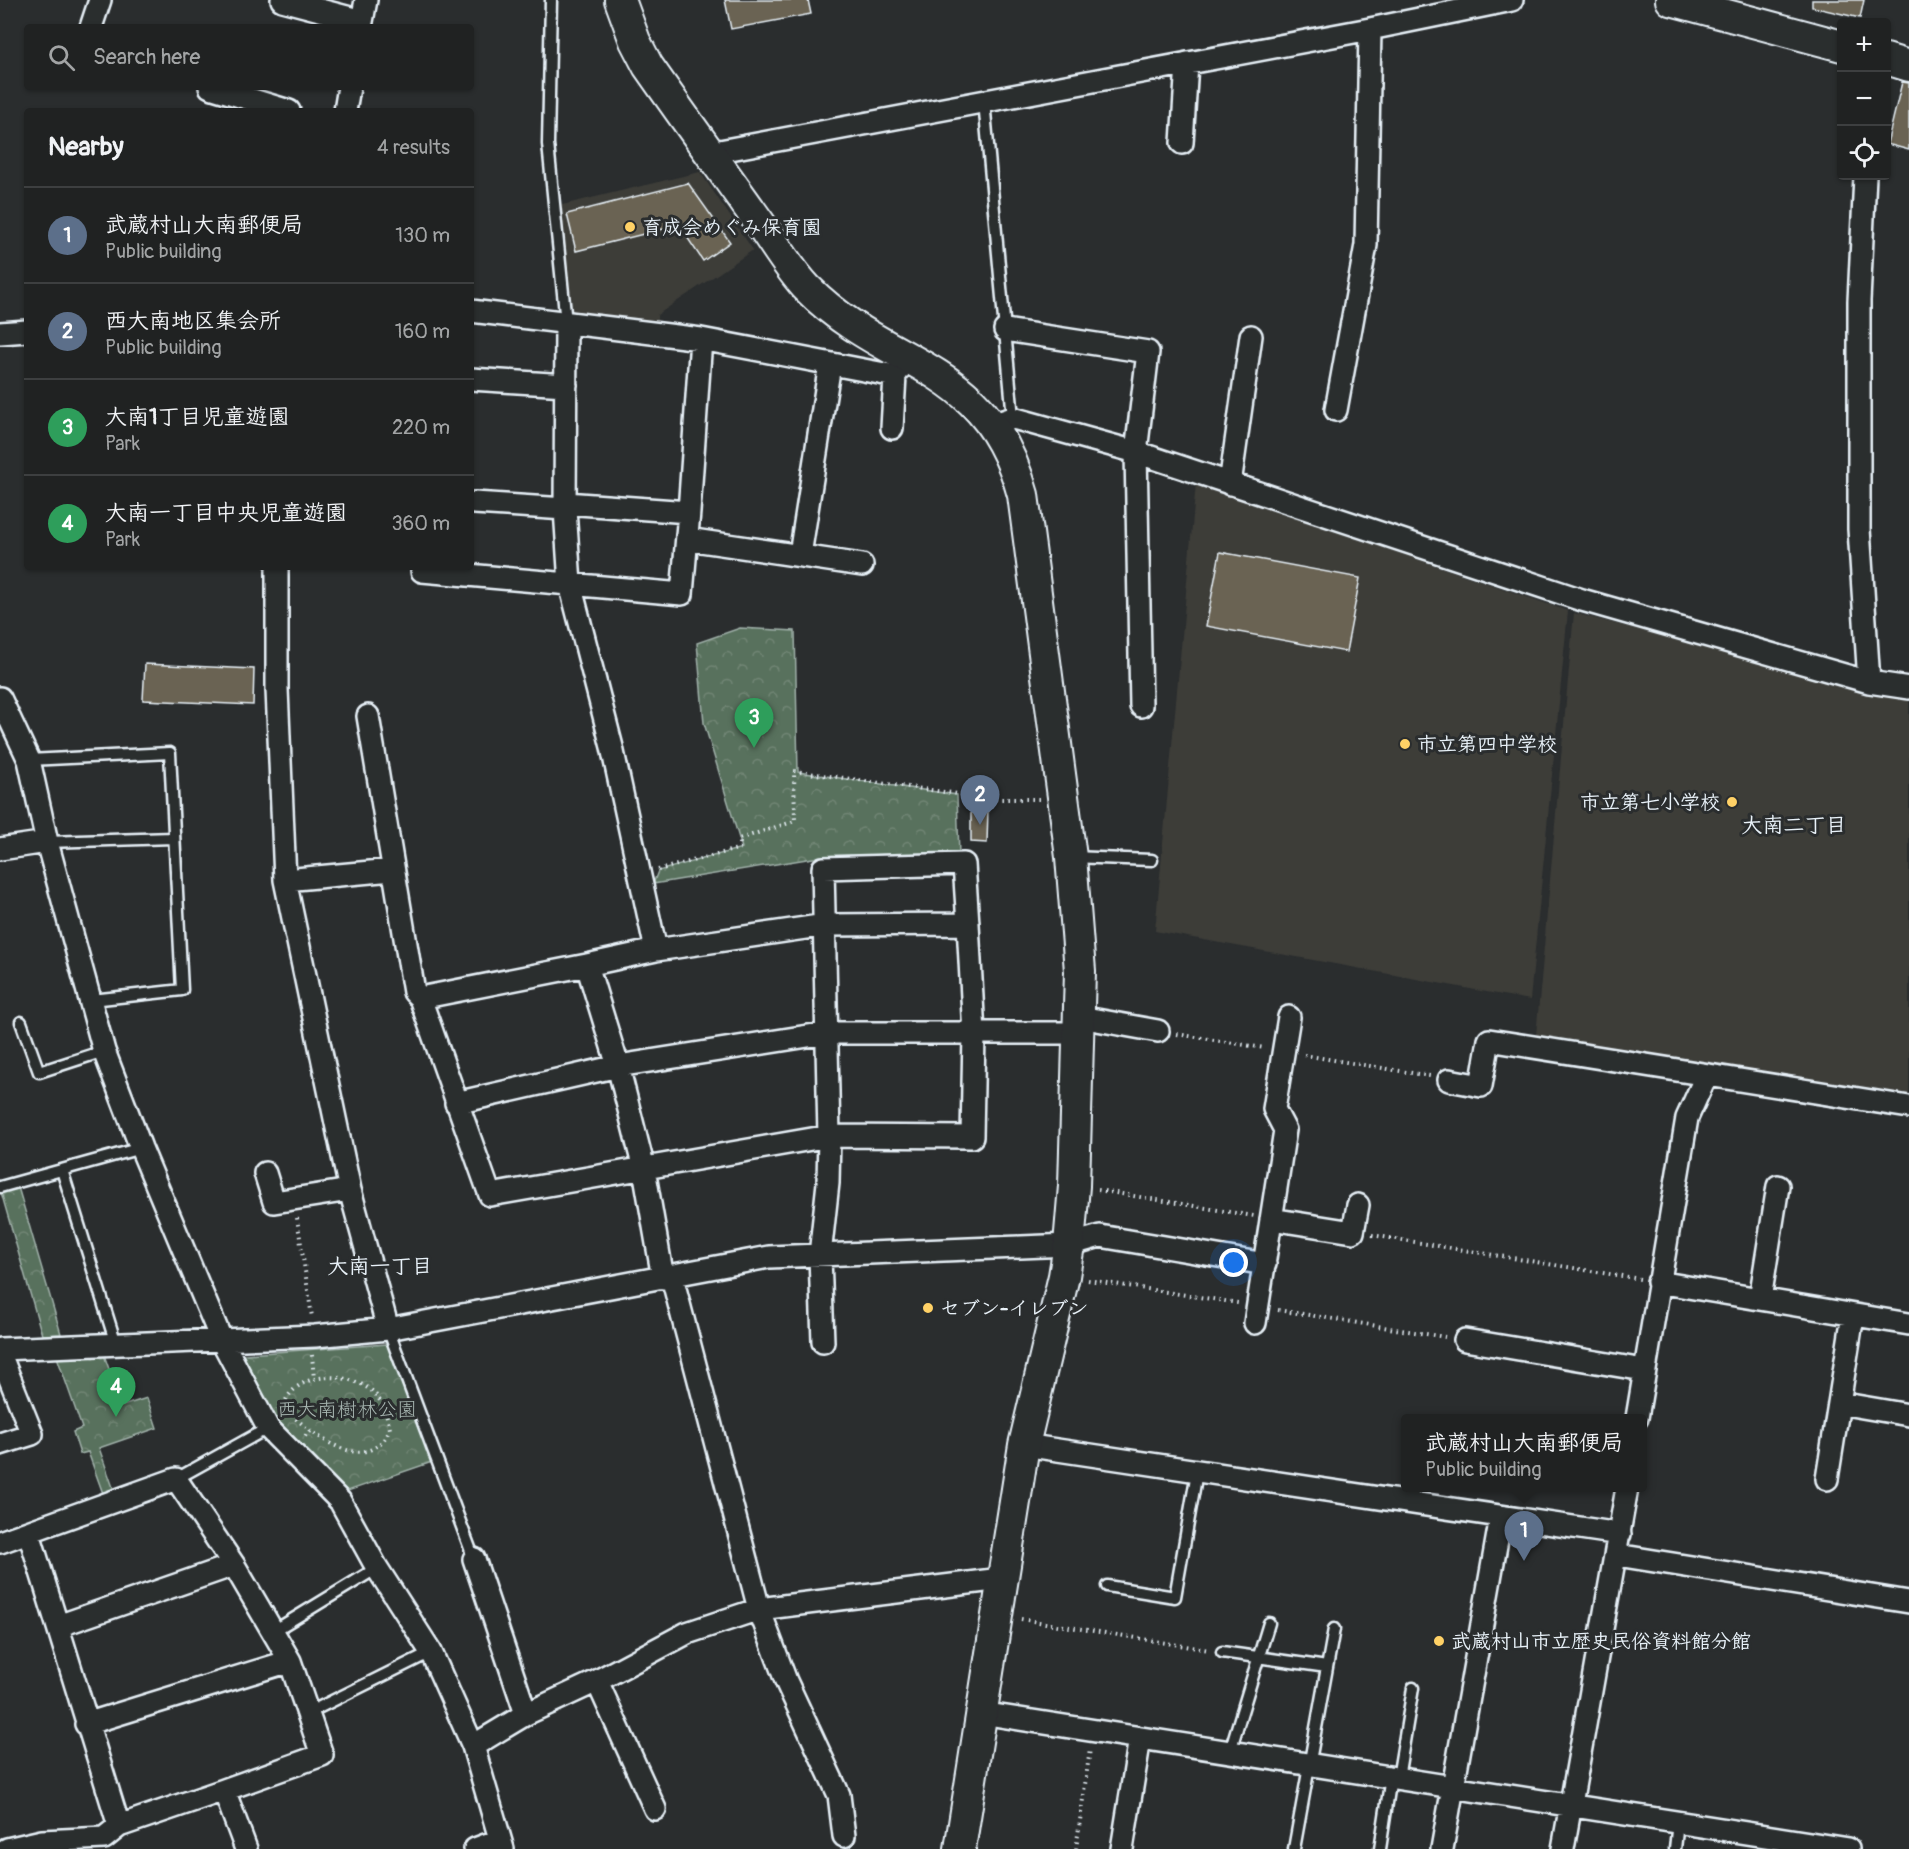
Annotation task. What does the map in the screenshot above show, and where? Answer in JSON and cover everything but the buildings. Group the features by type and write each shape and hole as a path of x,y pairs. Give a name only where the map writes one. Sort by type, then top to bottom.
{"street":[{"path":"92,24 100,0"},
{"path":"282,0 361,24 366,0"},
{"path":"620,0 634,41 648,66 807,288 902,366"},
{"path":"709,153 1370,29 1512,0"},
{"path":"1671,0 1837,45"},
{"path":"1336,410 1365,245 1370,29"},
{"path":"1182,143 1187,63"},
{"path":"220,90 279,108"},
{"path":"346,108 349,90"},
{"path":"1865,180 1859,302 1859,530 1869,682"},
{"path":"474,311 701,339 830,364 902,366 955,385 976,404 1002,422 1136,452 1582,600 1869,682 1909,688"},
{"path":"566,323 565,506 570,584 612,747 656,950"},
{"path":"1005,330 1148,351 1136,452 1141,706"},
{"path":"0,333 24,331"},
{"path":"1230,484 1251,336"},
{"path":"422,571 682,594 701,339"},
{"path":"800,555 830,364"},
{"path":"892,428 902,366"},
{"path":"474,379 566,385"},
{"path":"960,1849 1001,1579 1024,1446 1069,1245 1074,1186 1080,1025 1080,971 1071,856 1023,495 1009,454 1002,422"},
{"path":"474,503 689,512"},
{"path":"687,539 862,565"},
{"path":"277,570 277,689 285,880 350,1190 388,1329"},
{"path":"0,698 29,760 47,842 92,1000 104,1051 141,1148 221,1339 268,1428 340,1501 377,1568 431,1652 473,1746 501,1844 476,1849"},
{"path":"368,716 414,992 420,998 490,1195 829,1136 972,1137 974,1034 963,864 823,868 829,1136 828,1183 820,1255 823,1342"},
{"path":"0,849 47,842"},
{"path":"285,880 392,870"},
{"path":"420,998 656,950 826,925 968,924"},
{"path":"587,965 618,1066 668,1278 759,1609 786,1681 839,1796 843,1842"},
{"path":"1255,1323 1285,1130 1274,1108 1289,1017"},
{"path":"456,1103 618,1066 827,1034 974,1034 1080,1025 1158,1031"},
{"path":"1449,1080 1481,1086 1489,1040 1909,1107"},
{"path":"1638,1414 1687,1118 1706,1076"},
{"path":"265,1173 274,1202 350,1190"},
{"path":"1760,1299 1778,1186"},
{"path":"1271,1218 1353,1232 1358,1206"},
{"path":"0,1349 315,1336 388,1329 668,1278 769,1257 1069,1245 1100,1236 1265,1264"},
{"path":"1658,1282 1909,1324"},
{"path":"1827,1479 1853,1315"},
{"path":"1465,1340 1644,1370"},
{"path":"0,1354 32,1434 0,1444"},
{"path":"1839,1403 1909,1415"},
{"path":"1024,1446 1620,1534"},
{"path":"0,1542 176,1479 234,1565 290,1661 322,1755 119,1827 104,1838 60,1845 7,1849"},
{"path":"1563,1849 1626,1492"},
{"path":"1442,1849 1501,1517"},
{"path":"28,1533 119,1827"},
{"path":"1617,1555 1909,1602"},
{"path":"474,1559 526,1714"},
{"path":"58,1626 234,1565"},
{"path":"473,1746 526,1714 597,1681 687,1633 759,1609 1001,1579"},
{"path":"86,1724 290,1661"},
{"path":"597,1681 656,1809"},
{"path":"981,1713 1848,1849"},
{"path":"1122,1849 1140,1738"},
{"path":"224,1790 246,1849"}],"lane":[{"path":"551,0 548,144 566,323"},
{"path":"984,101 1005,330 1002,422"},
{"path":"29,760 170,753 182,990 92,1000"},
{"path":"47,842 173,838"},
{"path":"1071,856 1152,860"},
{"path":"21,1022 39,1072 104,1051"},
{"path":"0,1187 141,1148"},
{"path":"62,1170 116,1344"},
{"path":"388,1329 474,1559"},
{"path":"176,1479 268,1428"},
{"path":"1107,1586 1175,1597 1197,1472"},
{"path":"272,1632 377,1568"},
{"path":"1230,1751 1269,1623"},
{"path":"1294,1849 1334,1629"},
{"path":"308,1713 431,1652"},
{"path":"1222,1652 1327,1667"},
{"path":"1380,1849 1413,1688"},
{"path":"1675,1849 1678,1822"}],"path":[{"path":"639,875 741,848 739,839 795,821 794,771 974,799 1062,799"},
{"path":"1074,1186 1271,1218"},
{"path":"294,1199 315,1336"},
{"path":"1353,1232 1658,1282"},
{"path":"333,1377 356,1382 373,1392 385,1408 390,1429 384,1441 363,1452 342,1449 311,1431 291,1415 285,1402 290,1392 298,1384 314,1378 333,1377"},
{"path":"291,1449 311,1431"},
{"path":"996,1615 1222,1652"},
{"path":"1076,1849 1093,1730"}],"shaded area":[{"path":"700,172 753,250 657,315 657,328 570,318 558,206"},
{"path":"1196,483 1568,611 1530,1000 1155,931"},
{"path":"1574,613 1909,699 1909,1096 1697,1067 1536,1036"}],"green space":[{"path":"740,628 795,631 798,772 957,795 959,855 813,858 653,884 658,871 742,848 704,723 697,643"},
{"path":"18,1187 61,1334 42,1335 1,1192"},
{"name":"西大南樹林公園","path":"387,1344 432,1462 342,1493 282,1431 233,1355"},
{"path":"103,1352 122,1406 147,1398 157,1428 99,1448 116,1496 105,1499 88,1452 80,1454 73,1432 82,1428 56,1354"}],"place":[{"name":"育成会めぐみ保育園","path":"630,227"},
{"name":"市立第四中学校","path":"1405,744"},
{"name":"大南1丁目児童遊園","path":"754,748"},
{"name":"市立第七小学校","path":"1732,802"},
{"name":"西大南地区集会所","path":"980,825"},
{"name":"セブン-イレブン","path":"928,1308"},
{"name":"大南一丁目中央児童遊園","path":"116,1417"},
{"name":"武蔵村山大南郵便局","path":"1524,1561"},
{"name":"武蔵村山市立歴史民俗資料館分館","path":"1439,1641"}],"district":[{"name":"大南二丁目","path":"1794,825"},
{"name":"大南一丁目","path":"380,1266"}]}
